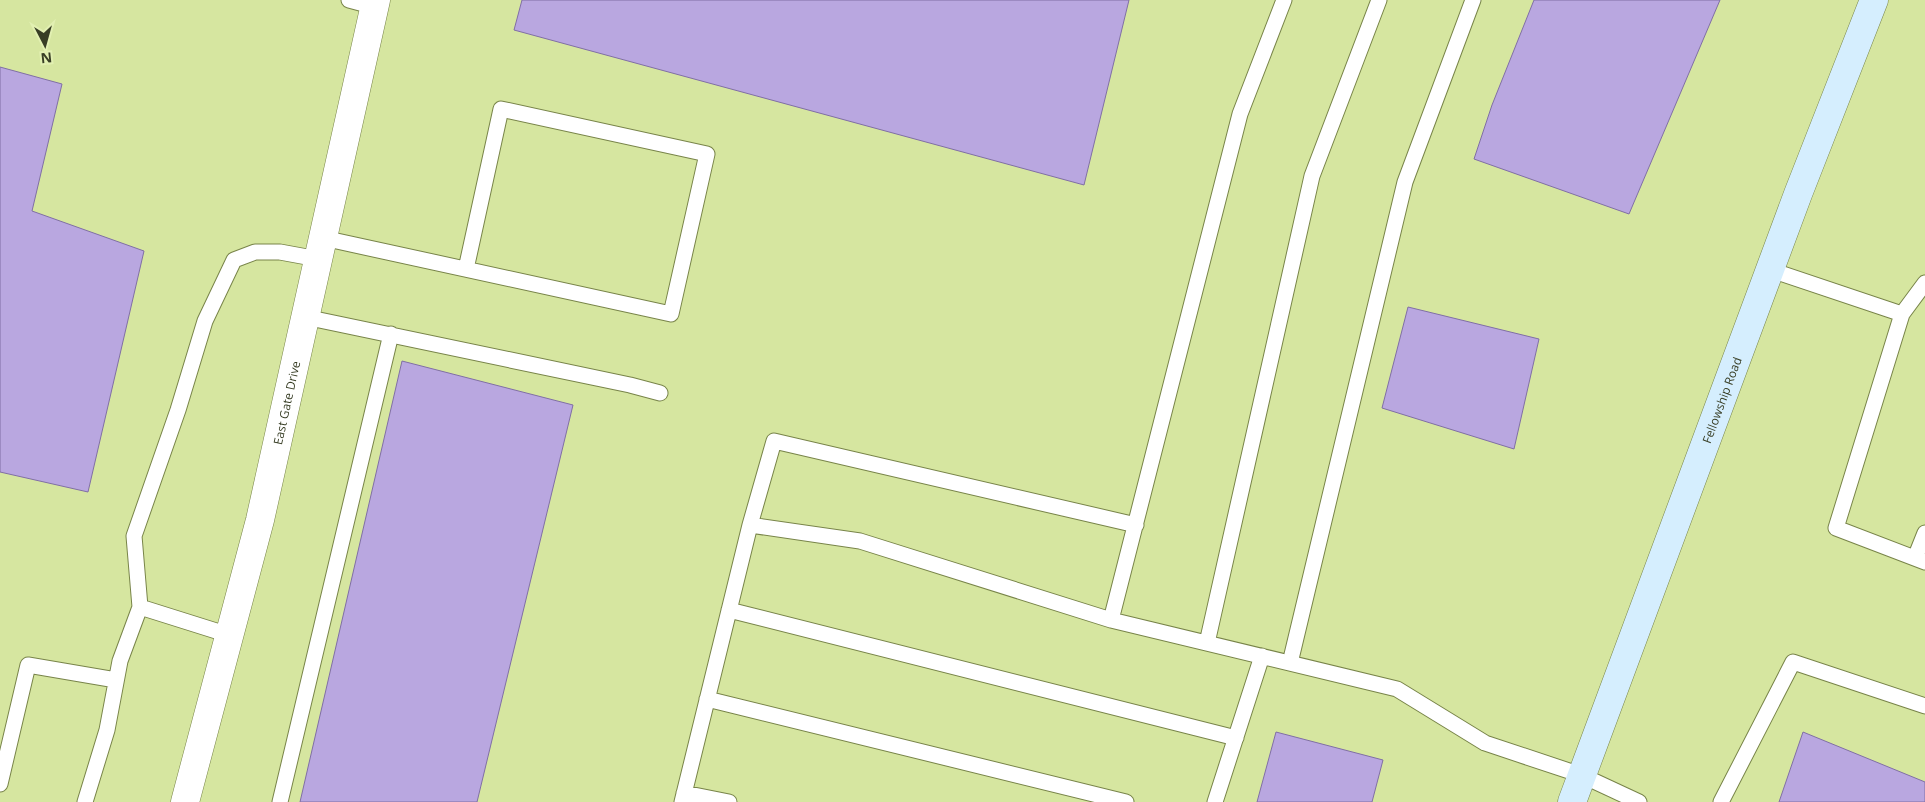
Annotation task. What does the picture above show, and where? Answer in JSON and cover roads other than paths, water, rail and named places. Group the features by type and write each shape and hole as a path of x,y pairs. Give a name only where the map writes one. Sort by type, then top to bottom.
{"street":[{"name":"Fellowship Road","path":"1572,802 1801,186 1874,0"},
{"name":"East Gate Drive","path":"184,802 260,520 376,3"}],"lane":[{"path":"348,0 376,3"},
{"path":"1111,620 1240,114 1284,0"},
{"path":"1207,643 1312,176 1378,0"},
{"path":"1290,663 1405,182 1473,0"},
{"path":"85,802 107,730 120,661 140,607 134,536 178,410 205,321 234,260 256,252 320,248 466,269 671,314 707,154 501,109 466,269"},
{"path":"1771,270 1902,314"},
{"path":"1925,283 1902,314 1836,528 1920,560 1925,533"},
{"path":"305,317 630,385 660,393"},
{"path":"280,802 391,334"},
{"path":"728,802 683,797 750,525 774,441 1136,525"},
{"path":"750,525 860,541 1111,620 1396,689 1485,743 1581,775 1639,802"},
{"path":"140,607 229,635"},
{"path":"729,610 1236,738"},
{"path":"1215,802 1262,656"},
{"path":"1721,802 1793,662 1925,706"},
{"path":"0,784 28,665 116,680"},
{"path":"707,699 1126,802"}]}
